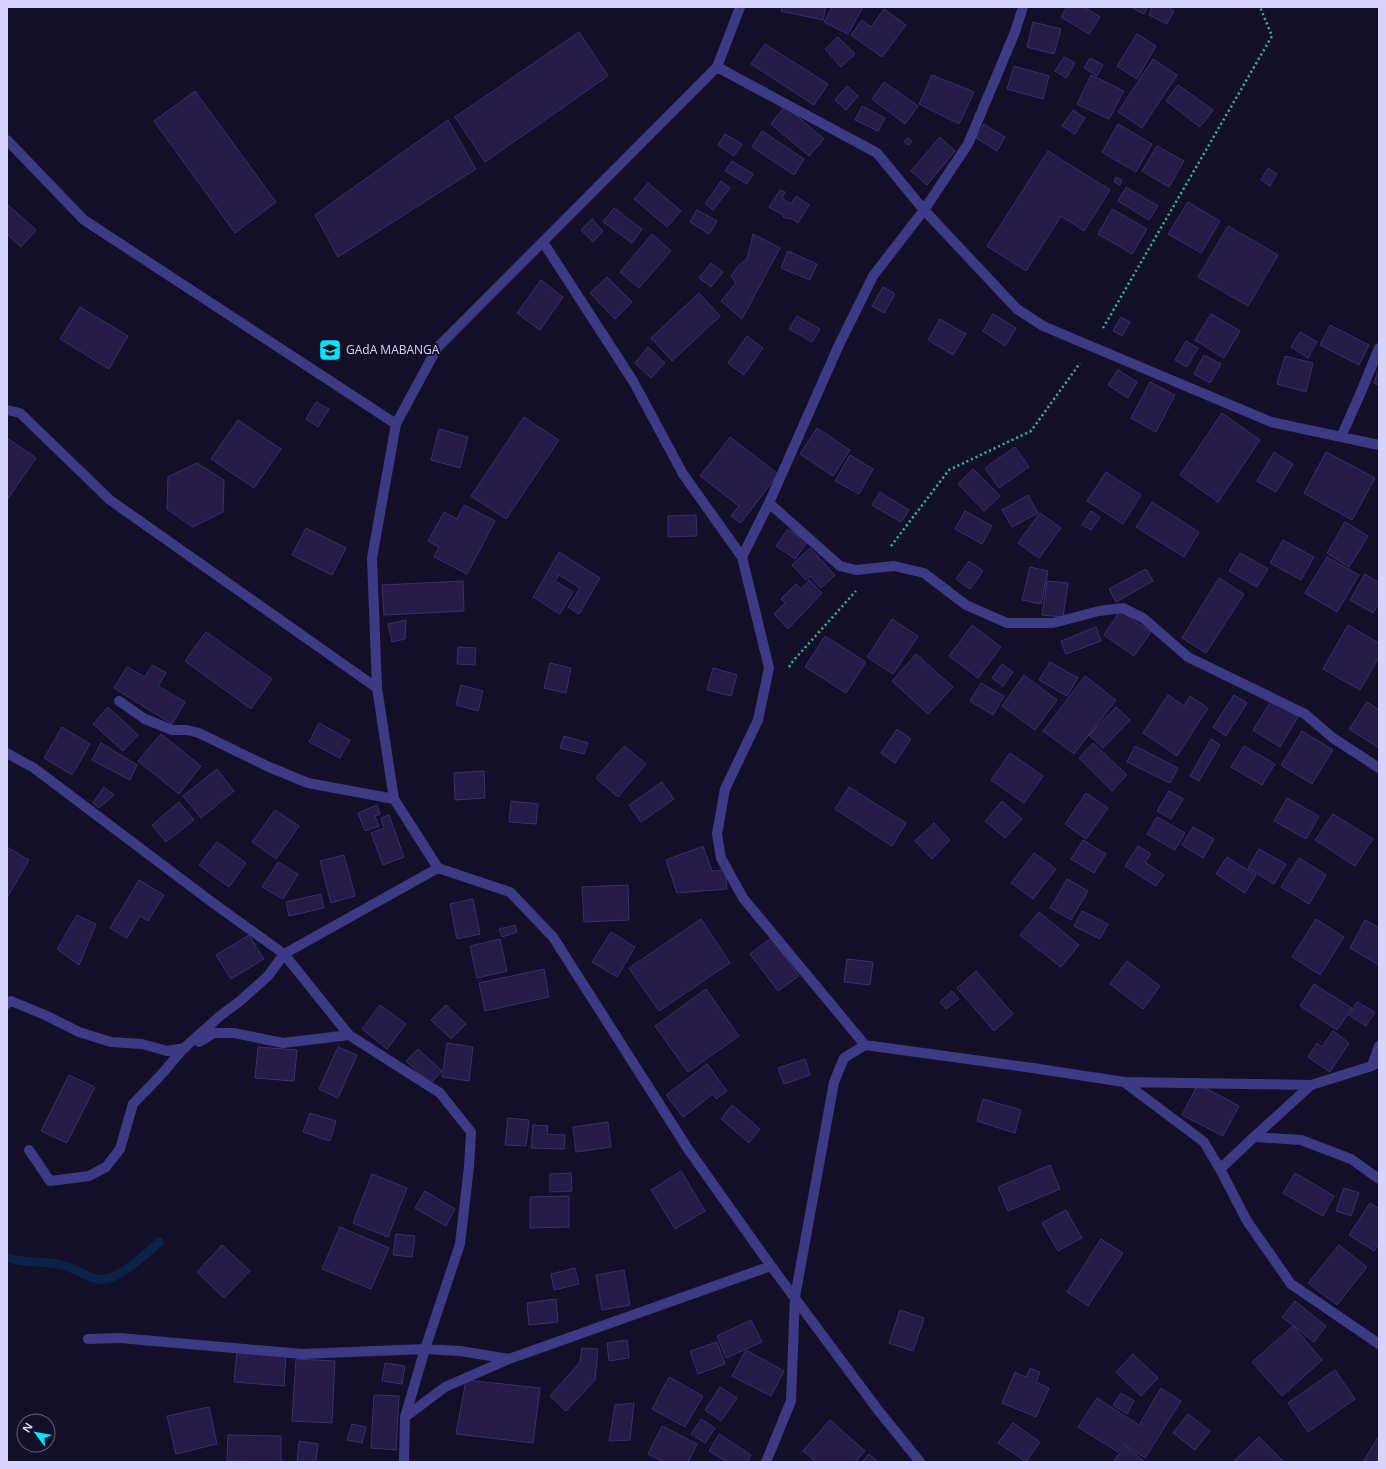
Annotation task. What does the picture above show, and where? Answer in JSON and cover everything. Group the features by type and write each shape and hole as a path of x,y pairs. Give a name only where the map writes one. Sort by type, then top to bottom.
{"street":[{"path":"740,7 717,67 437,348 396,424 372,558 377,688 394,799 438,868 510,892 553,937 688,1149 878,1410 920,1462"},
{"path":"742,557 769,503 838,347 873,276 924,210 968,144 1015,32 1023,7"},
{"path":"717,67 877,153 924,210 1017,309 1043,326 1271,422 1379,445"},
{"path":"7,140 84,220 396,424"},
{"path":"543,242 633,380 683,474 742,557 769,668 758,720 725,789 717,834 721,858 743,898 865,1045"},
{"path":"1341,437 1379,348"},
{"path":"7,410 20,413 110,500 377,688"},
{"path":"769,503 840,566 856,570 894,566 924,573 966,605 1008,623 1053,623 1099,610 1123,608 1143,618 1188,657 1305,714 1333,738 1379,768"},
{"path":"119,701 145,719 172,730 199,732 269,767 308,783 394,799"},
{"path":"7,753 34,768 209,900 284,954 349,1035 440,1093 471,1132 469,1167 460,1244 425,1350 405,1417 404,1462"},
{"path":"29,1150 50,1182 89,1176 106,1167 120,1150 134,1104 183,1049 268,976 284,954 438,868"},
{"path":"7,1004 11,1001 45,1015 79,1032 111,1042 142,1044 167,1051 189,1047 214,1033 234,1034 283,1043 349,1035"},
{"path":"766,1462 791,1401 795,1297 834,1082 844,1058 865,1045 1025,1066 1124,1082 1311,1085 1376,1064 1379,1046"},
{"path":"1124,1082 1204,1142 1220,1169 1246,1221 1292,1284 1379,1344"},
{"path":"1220,1169 1311,1085"},
{"path":"1254,1137 1301,1140 1351,1159 1379,1178"},
{"path":"405,1417 445,1387 509,1360 772,1266"},
{"path":"88,1339 120,1338 302,1354 425,1350 460,1351 509,1360"}],"path":[{"path":"789,668 793,661 877,568 889,549 949,470 1031,431 1092,347 1272,36 1260,7"}],"building":[{"path":"782,7 826,7 823,20 781,11"},
{"path":"832,7 863,7 848,34 824,22"},
{"path":"1067,7 1084,7 1100,17 1089,34 1061,17"},
{"path":"1131,7 1148,7 1144,14"},
{"path":"1152,7 1168,7 1174,11 1167,24 1149,15"},
{"path":"884,9 906,25 882,57 851,35 862,20 871,27"},
{"path":"1033,22 1061,29 1054,54 1027,47"},
{"path":"579,32 608,76 485,162 455,117"},
{"path":"1137,34 1156,46 1137,79 1117,66"},
{"path":"838,37 855,54 841,67 825,49"},
{"path":"765,44 828,84 814,105 751,64"},
{"path":"1064,57 1075,63 1066,78 1055,71"},
{"path":"1090,58 1103,65 1097,76 1084,68"},
{"path":"1153,59 1177,75 1142,128 1118,112"},
{"path":"1014,66 1049,76 1043,99 1007,89"},
{"path":"932,75 974,92 959,124 919,104"},
{"path":"1091,75 1124,91 1109,119 1077,104"},
{"path":"884,82 918,106 905,124 872,99"},
{"path":"1178,85 1213,110 1200,127 1166,101"},
{"path":"847,86 858,96 846,110 835,100"},
{"path":"195,91 276,202 235,233 154,121"},
{"path":"785,106 824,139 809,156 771,124"},
{"path":"862,106 885,118 878,131 855,120"},
{"path":"1073,110 1085,118 1075,134 1062,126"},
{"path":"448,120 476,169 338,257 315,215"},
{"path":"984,124 1005,137 997,151 976,138"},
{"path":"1118,124 1152,144 1136,172 1102,152"},
{"path":"762,131 804,159 794,175 752,147"},
{"path":"725,134 742,144 734,156 718,145"},
{"path":"940,137 955,151 927,185 911,171"},
{"path":"907,138 912,141 909,145 904,142"},
{"path":"1157,146 1184,161 1169,187 1142,171"},
{"path":"1048,151 1110,190 1084,231 1061,216 1026,271 987,246"},
{"path":"732,161 753,174 747,184 725,171"},
{"path":"1268,168 1277,174 1270,186 1261,180"},
{"path":"1116,177 1122,180 1120,185 1114,182"},
{"path":"721,181 730,188 713,210 705,204"},
{"path":"648,183 681,211 667,227 634,199"},
{"path":"1126,187 1158,206 1149,220 1118,201"},
{"path":"780,190 785,192 782,198 791,204 796,196 809,205 798,223 791,218 783,217 783,215 769,207"},
{"path":"1188,202 1220,221 1201,253 1168,234"},
{"path":"7,204 36,230 21,247 7,234"},
{"path":"614,208 642,229 632,243 603,222"},
{"path":"1112,209 1147,229 1132,254 1098,234"},
{"path":"697,210 717,221 709,234 690,222"},
{"path":"592,219 603,231 593,242 581,230"},
{"path":"1228,226 1278,255 1248,306 1198,277"},
{"path":"652,234 671,251 639,288 620,272"},
{"path":"753,234 780,248 742,319 721,301 736,283 731,276 739,265 747,259"},
{"path":"788,251 817,264 810,280 781,268"},
{"path":"711,263 723,272 711,287 699,278"},
{"path":"607,277 632,302 615,319 590,293"},
{"path":"541,280 563,297 540,330 517,313"},
{"path":"883,287 895,294 884,313 872,306"},
{"path":"699,293 720,316 672,361 651,338"},
{"path":"80,307 128,336 109,369 60,339"},
{"path":"993,314 1016,328 1005,346 983,331"},
{"path":"1211,314 1240,331 1224,358 1195,340"},
{"path":"797,316 820,329 812,342 789,329"},
{"path":"1121,317 1130,322 1122,336 1113,331"},
{"path":"940,319 966,334 953,355 928,340"},
{"path":"1330,325 1369,345 1359,365 1320,345"},
{"path":"1300,332 1317,342 1308,358 1291,347"},
{"path":"747,336 763,348 744,375 728,363"},
{"path":"1186,341 1198,348 1187,367 1175,360"},
{"path":"648,347 665,363 651,378 635,363"},
{"path":"1204,355 1221,364 1210,383 1194,374"},
{"path":"1285,356 1313,363 1306,392 1277,384"},
{"path":"1379,369 1379,385 1374,383"},
{"path":"1118,370 1137,382 1128,398 1108,385"},
{"path":"1150,382 1175,395 1156,432 1131,418"},
{"path":"316,402 329,409 318,427 306,419"},
{"path":"1222,413 1260,440 1218,502 1180,475"},
{"path":"524,417 559,440 506,519 471,496"},
{"path":"238,420 281,449 254,488 211,459"},
{"path":"817,428 850,450 833,476 800,454"},
{"path":"439,429 468,437 460,468 431,460"},
{"path":"730,437 778,474 741,523 731,516 739,506 700,476"},
{"path":"7,438 36,458 7,500"},
{"path":"1015,447 1029,467 999,488 985,468"},
{"path":"1274,452 1293,464 1276,492 1257,481"},
{"path":"1326,452 1375,478 1352,520 1304,493"},
{"path":"850,455 873,469 859,494 835,481"},
{"path":"197,463 224,480 223,512 193,527 167,509 168,477"},
{"path":"973,469 1000,496 984,511 958,484"},
{"path":"1106,472 1141,495 1123,524 1087,501"},
{"path":"880,492 909,510 901,522 872,505"},
{"path":"1028,495 1038,513 1012,527 1002,510"},
{"path":"1152,502 1199,532 1184,557 1136,527"},
{"path":"464,505 495,521 467,574 434,557 439,547 428,541 444,512 457,519"},
{"path":"965,511 992,526 982,544 955,529"},
{"path":"1091,511 1100,517 1091,530 1082,525"},
{"path":"1040,513 1061,528 1039,558 1018,543"},
{"path":"696,515 697,536 668,537 668,516"},
{"path":"1345,522 1368,536 1349,567 1327,553"},
{"path":"306,528 346,548 332,575 292,555"},
{"path":"788,529 807,542 795,559 776,546"},
{"path":"1283,540 1314,557 1301,580 1270,563"},
{"path":"810,548 835,575 821,588 810,576 806,580 792,565"},
{"path":"559,552 600,578 579,614 568,607 580,588 559,575 555,581 573,592 560,614 533,597"},
{"path":"1240,553 1268,569 1257,587 1229,571"},
{"path":"1327,557 1359,575 1337,612 1305,593"},
{"path":"969,561 983,571 970,589 956,579"},
{"path":"1030,567 1048,571 1041,604 1022,600"},
{"path":"1146,569 1153,581 1116,602 1109,589"},
{"path":"1365,574 1379,583 1379,603 1373,613 1350,600"},
{"path":"1219,578 1244,594 1206,653 1182,638"},
{"path":"809,580 822,593 788,629 774,614 785,603 781,599 796,584 801,589"},
{"path":"463,581 464,611 384,615 382,585"},
{"path":"1047,581 1068,583 1063,617 1042,615"},
{"path":"1120,611 1151,632 1134,656 1104,635"},
{"path":"892,619 918,636 893,674 867,657"},
{"path":"406,620 405,639 392,642 388,624"},
{"path":"972,625 1001,647 978,678 949,656"},
{"path":"1348,625 1379,643 1379,657 1360,690 1323,669"},
{"path":"1096,627 1101,641 1066,654 1061,641"},
{"path":"206,632 272,679 251,709 185,661"},
{"path":"825,636 866,662 846,693 805,667"},
{"path":"458,647 476,648 475,665 457,664"},
{"path":"916,654 953,687 928,714 892,681"},
{"path":"1050,662 1078,678 1067,696 1039,680"},
{"path":"550,663 571,668 566,693 544,688"},
{"path":"1002,664 1013,672 1003,686 992,678"},
{"path":"152,665 166,673 158,686 185,702 172,724 114,688 127,667 145,677"},
{"path":"713,668 737,675 731,696 707,690"},
{"path":"1024,675 1057,700 1035,730 1002,706"},
{"path":"1085,676 1116,700 1074,754 1043,731"},
{"path":"981,683 1004,696 993,715 970,701"},
{"path":"461,685 483,691 478,711 456,705"},
{"path":"1168,695 1184,706 1190,696 1208,708 1177,756 1143,733"},
{"path":"1234,695 1247,703 1226,736 1213,727"},
{"path":"1271,701 1298,717 1280,747 1253,730"},
{"path":"1367,702 1379,710 1379,748 1349,729"},
{"path":"108,707 138,735 123,751 93,724"},
{"path":"1116,707 1130,720 1103,748 1089,735"},
{"path":"319,723 350,740 340,758 309,742"},
{"path":"62,727 90,744 72,775 44,758"},
{"path":"897,729 911,739 895,763 881,753"},
{"path":"1302,731 1333,750 1312,784 1281,765"},
{"path":"161,734 201,766 179,794 138,761"},
{"path":"564,736 588,743 584,754 560,748"},
{"path":"1211,739 1220,745 1199,781 1190,776"},
{"path":"101,743 137,765 130,780 92,760"},
{"path":"1093,743 1127,775 1112,791 1079,758"},
{"path":"624,746 646,764 618,797 596,778"},
{"path":"1135,746 1178,768 1170,783 1127,762"},
{"path":"1244,746 1275,764 1262,785 1231,767"},
{"path":"1010,753 1043,776 1024,803 991,780"},
{"path":"217,769 234,791 201,818 183,796"},
{"path":"484,771 485,798 455,800 454,773"},
{"path":"662,782 674,799 641,822 629,805"},
{"path":"104,787 114,795 99,808 93,803"},
{"path":"849,787 906,823 892,846 835,809"},
{"path":"1169,791 1183,799 1171,819 1157,811"},
{"path":"1086,793 1108,808 1086,839 1065,824"},
{"path":"1287,798 1319,816 1306,839 1274,821"},
{"path":"511,801 538,804 536,824 509,822"},
{"path":"1002,801 1022,819 1005,838 985,821"},
{"path":"179,802 194,820 166,842 152,825"},
{"path":"377,805 380,814 375,816 379,826 365,831 358,813"},
{"path":"275,810 299,826 276,859 252,842"},
{"path":"1333,814 1373,839 1355,866 1315,840"},
{"path":"389,815 404,857 383,865 371,833 384,828 381,818"},
{"path":"1157,817 1185,833 1175,850 1147,834"},
{"path":"934,823 950,840 932,859 915,841"},
{"path":"1193,827 1214,839 1203,858 1182,845"},
{"path":"1083,840 1106,854 1094,873 1071,859"},
{"path":"217,842 246,863 229,887 199,865"},
{"path":"703,846 712,871 725,870 727,889 677,893 666,860"},
{"path":"1138,846 1151,854 1145,862 1164,875 1156,886 1125,866"},
{"path":"7,847 29,860 8,896 7,896"},
{"path":"1259,849 1286,864 1274,884 1248,868"},
{"path":"1034,853 1056,869 1033,899 1011,883"},
{"path":"344,855 355,896 331,903 320,861"},
{"path":"1227,857 1256,875 1245,893 1216,874"},
{"path":"1299,858 1326,875 1309,904 1281,887"},
{"path":"278,862 298,874 283,899 262,887"},
{"path":"1067,879 1088,891 1071,920 1050,908"},
{"path":"139,880 164,895 148,921 140,916 127,938 110,928"},
{"path":"628,885 629,920 584,922 582,887"},
{"path":"321,894 324,908 289,916 286,902"},
{"path":"473,899 480,934 457,939 450,904"},
{"path":"1082,911 1108,924 1100,939 1074,926"},
{"path":"1039,912 1079,945 1061,967 1020,935"},
{"path":"77,915 96,924 79,965 57,949"},
{"path":"701,919 730,963 659,1011 629,968"},
{"path":"1316,919 1344,937 1320,975 1292,957"},
{"path":"1365,920 1379,928 1379,965 1350,948"},
{"path":"515,925 517,932 502,937 499,929"},
{"path":"611,932 635,947 617,977 592,962"},
{"path":"249,935 264,959 231,979 216,955"},
{"path":"771,938 799,976 778,991 750,954"},
{"path":"500,939 507,971 477,978 470,946"},
{"path":"847,959 873,962 870,985 844,982"},
{"path":"1127,961 1160,986 1143,1009 1110,984"},
{"path":"544,969 549,997 485,1011 479,983"},
{"path":"976,971 1013,1014 994,1031 957,988"},
{"path":"1314,984 1352,1008 1337,1030 1300,1006"},
{"path":"706,989 739,1036 688,1072 655,1026"},
{"path":"952,991 959,999 946,1009 940,1002"},
{"path":"1357,1002 1375,1012 1366,1026 1349,1015"},
{"path":"380,1005 406,1024 387,1049 362,1029"},
{"path":"446,1005 466,1024 451,1039 431,1020"},
{"path":"1333,1031 1349,1043 1330,1072 1308,1057 1317,1043 1322,1047"},
{"path":"447,1043 473,1047 469,1081 442,1077"},
{"path":"258,1047 297,1050 294,1081 255,1078"},
{"path":"338,1047 357,1055 338,1098 319,1089"},
{"path":"418,1049 442,1071 430,1084 406,1061"},
{"path":"805,1059 810,1075 784,1084 778,1068"},
{"path":"707,1064 727,1091 716,1099 713,1094 683,1117 666,1095"},
{"path":"69,1075 95,1087 67,1143 41,1131"},
{"path":"1198,1084 1239,1106 1223,1136 1182,1115"},
{"path":"983,1099 1021,1110 1015,1133 977,1121"},
{"path":"732,1105 760,1129 749,1143 721,1119"},
{"path":"310,1113 336,1121 330,1141 303,1132"},
{"path":"508,1118 529,1120 526,1146 505,1145"},
{"path":"608,1122 611,1147 576,1152 573,1127"},
{"path":"533,1125 548,1126 547,1134 565,1135 564,1149 531,1148"},
{"path":"1050,1165 1060,1189 1008,1211 998,1187"},
{"path":"681,1171 705,1211 675,1229 651,1190"},
{"path":"571,1173 572,1191 550,1192 550,1174"},
{"path":"1295,1173 1334,1196 1323,1216 1283,1193"},
{"path":"372,1174 407,1188 388,1237 353,1223"},
{"path":"1344,1188 1359,1193 1351,1216 1336,1211"},
{"path":"425,1191 455,1209 446,1226 415,1208"},
{"path":"569,1196 569,1227 530,1228 530,1197"},
{"path":"1370,1203 1379,1209 1379,1244 1374,1251 1349,1235"},
{"path":"1066,1210 1082,1238 1058,1251 1042,1223"},
{"path":"340,1227 389,1248 371,1289 322,1269"},
{"path":"396,1234 415,1236 412,1257 393,1255"},
{"path":"1101,1239 1123,1253 1088,1306 1067,1292"},
{"path":"222,1245 250,1271 224,1298 197,1272"},
{"path":"1339,1245 1367,1267 1337,1305 1308,1283"},
{"path":"575,1268 579,1284 554,1290 551,1274"},
{"path":"624,1270 630,1305 602,1310 596,1275"},
{"path":"556,1299 558,1322 529,1325 527,1303"},
{"path":"1295,1301 1326,1326 1314,1342 1282,1317"},
{"path":"900,1310 924,1318 913,1351 889,1343"},
{"path":"751,1320 762,1342 726,1358 717,1336"},
{"path":"1293,1326 1322,1360 1282,1396 1252,1362"},
{"path":"627,1340 629,1358 609,1361 607,1343"},
{"path":"717,1342 725,1364 698,1374 690,1351"},
{"path":"582,1348 598,1349 595,1380 566,1411 550,1396 580,1362"},
{"path":"237,1350 286,1354 284,1386 234,1382"},
{"path":"746,1350 784,1371 771,1396 732,1376"},
{"path":"1133,1354 1158,1378 1141,1396 1116,1372"},
{"path":"296,1359 335,1361 332,1423 292,1421"},
{"path":"385,1363 405,1366 402,1384 382,1381"},
{"path":"1030,1368 1040,1372 1036,1382 1049,1388 1036,1417 1002,1403 1015,1372 1026,1377"},
{"path":"1335,1370 1355,1399 1308,1432 1288,1403"},
{"path":"669,1377 703,1396 685,1427 652,1409"},
{"path":"466,1380 540,1388 533,1443 456,1434"},
{"path":"720,1387 737,1398 721,1421 705,1410"},
{"path":"1161,1388 1181,1401 1145,1458 1124,1444 1118,1452 1078,1427 1097,1398 1139,1425"},
{"path":"1121,1393 1134,1401 1127,1414 1113,1405"},
{"path":"374,1395 399,1396 396,1450 371,1448"},
{"path":"634,1403 630,1440 609,1441 615,1405"},
{"path":"209,1407 217,1444 176,1454 167,1416"},
{"path":"1188,1414 1210,1431 1195,1450 1173,1433"},
{"path":"701,1419 715,1428 705,1443 691,1434"},
{"path":"830,1420 865,1451 855,1462 816,1462 803,1451"},
{"path":"1013,1423 1040,1442 1026,1462 998,1443"},
{"path":"352,1424 366,1427 362,1443 347,1440"},
{"path":"662,1426 697,1444 688,1462 664,1462 648,1454"},
{"path":"719,1434 751,1455 747,1462 727,1462 709,1451"},
{"path":"228,1435 281,1436 281,1462 227,1461"},
{"path":"1379,1436 1379,1462 1363,1462"},
{"path":"1259,1437 1284,1462 1233,1462"},
{"path":"299,1441 318,1444 316,1462 297,1462"},
{"path":"1125,1446 1144,1461 1113,1462"},
{"path":"869,1454 878,1462 862,1462"}],"waterway":[{"path":"7,1258 21,1261 62,1265 93,1278 104,1279 121,1273 130,1267 159,1242"}],"place":[{"name":"GAdA MABANGA","path":"330,350"}]}
